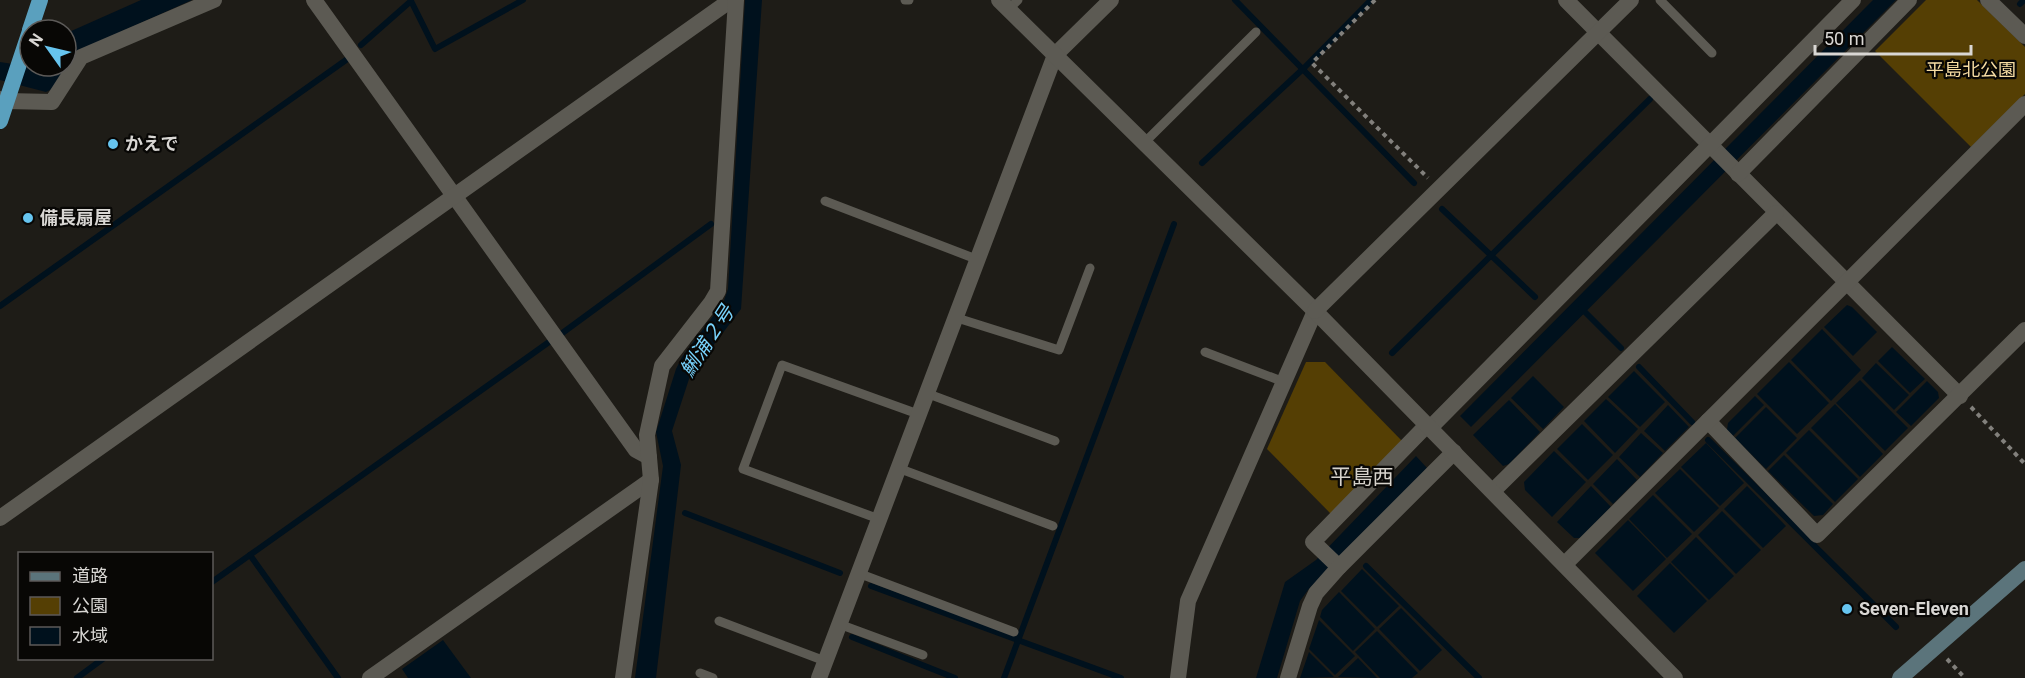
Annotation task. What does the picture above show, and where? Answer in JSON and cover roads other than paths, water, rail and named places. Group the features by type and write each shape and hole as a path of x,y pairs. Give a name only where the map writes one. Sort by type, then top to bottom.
{"highway":[{"path":"34,18 40,0"},
{"path":"0,121 5,99 18,67"}],"main road":[{"path":"1900,678 2025,569"}],"street":[{"path":"5,99 52,102 81,57 214,0"},
{"path":"314,0 636,450 649,458"},
{"path":"0,518 731,0"},
{"path":"623,678 651,480 647,435 662,366 718,291 736,0"},
{"path":"819,678 1055,55 1111,0"},
{"path":"1566,0 1846,284 1960,396"},
{"path":"1178,678 1188,601 1315,311 1631,0"},
{"path":"1339,567 1313,542 1714,148 1852,0"},
{"path":"1736,171 1909,0"},
{"path":"1988,0 2025,36"},
{"path":"1008,3 1055,55 1315,311 1675,678"},
{"path":"1565,564 2025,104"},
{"path":"1493,491 1776,213"},
{"path":"1708,421 1817,535 2025,330"},
{"path":"1290,677 1310,606 1316,593 1454,452"},
{"path":"370,678 651,480"}],"lane":[{"path":"1660,0 1712,53"},
{"path":"1144,143 1256,32"},
{"path":"825,201 976,259"},
{"path":"954,317 1059,350 1090,268"},
{"path":"1205,352 1284,382"},
{"path":"879,519 743,470 782,365 918,414"},
{"path":"926,393 1055,441"},
{"path":"898,468 1053,526"},
{"path":"858,573 1014,632"},
{"path":"719,621 825,661"},
{"path":"839,624 923,655"},
{"path":"699,673 713,678"}],"water":[{"path":"141,0 192,0 78,51 78,28"},
{"name":"鯏浦２号","path":"745,0 762,0 741,309 690,376 672,431 681,465 656,678 635,678 663,466 656,432 682,357 723,303 728,289"},
{"path":"1873,0 1896,0 1471,427 1460,416"},
{"path":"0,62 18,65 18,78 60,78 54,88 46,92 0,80"},
{"path":"1847,305 1852,307 1877,332 1853,356 1824,327"},
{"path":"1822,329 1861,370 1831,401 1791,360"},
{"path":"1892,347 1925,379 1910,393 1878,361"},
{"path":"1789,362 1829,403 1797,434 1757,394"},
{"path":"1876,363 1909,395 1894,410 1862,378"},
{"path":"1634,371 1665,402 1640,427 1608,397"},
{"path":"1533,376 1564,407 1543,429 1511,398"},
{"path":"1860,380 1908,428 1885,451 1836,403"},
{"path":"1927,381 1938,392 1939,398 1911,426 1896,412"},
{"path":"1755,396 1764,405 1733,436 1727,430 1728,423"},
{"path":"1606,399 1638,429 1615,453 1584,421"},
{"path":"1509,400 1540,432 1509,464 1503,466 1473,435"},
{"path":"1835,404 1883,454 1860,477 1811,428"},
{"path":"1668,405 1689,427 1665,451 1644,431"},
{"path":"1766,407 1797,438 1766,469 1735,438"},
{"path":"1582,424 1613,455 1588,480 1557,449"},
{"path":"1809,430 1858,479 1835,502 1786,453"},
{"path":"1641,433 1663,453 1640,477 1619,457"},
{"path":"1706,443 1744,483 1720,506 1681,467"},
{"path":"1554,451 1586,482 1552,517 1525,490 1524,482"},
{"path":"1784,455 1833,504 1823,515 1814,516 1768,471"},
{"path":"1416,456 1427,468 1308,590 1300,601 1277,678 1256,678 1285,582 1316,560"},
{"path":"1617,459 1637,480 1613,504 1593,484"},
{"path":"1680,469 1719,508 1694,532 1655,493"},
{"path":"1591,486 1611,507 1580,538 1574,538 1557,522"},
{"path":"1747,486 1786,526 1763,548 1724,509"},
{"path":"1653,495 1692,534 1667,558 1629,519"},
{"path":"1722,511 1761,550 1736,574 1698,535"},
{"path":"1628,520 1666,559 1633,591 1595,553"},
{"path":"1696,537 1734,576 1709,600 1671,562"},
{"path":"1670,563 1707,601 1674,633 1637,596"},
{"path":"1362,569 1399,606 1377,627 1341,591"},
{"path":"1339,592 1375,629 1353,651 1320,617 1322,610"},
{"path":"1401,608 1442,650 1420,671 1379,629"},
{"path":"1319,620 1355,656 1335,675 1309,649"},
{"path":"1377,631 1418,673 1412,678 1380,678 1355,652"},
{"path":"443,640 471,678 408,678 402,669"},
{"path":"1309,652 1334,677 1300,678"},
{"path":"1358,658 1377,678 1338,677"}],"waterway":[{"path":"361,45 411,1 435,49 523,0"},
{"path":"1235,0 1414,183"},
{"path":"1202,163 1304,68 1371,0"},
{"path":"2020,4 2024,0"},
{"path":"0,306 346,60"},
{"path":"1392,353 1650,99"},
{"path":"1442,209 1535,297"},
{"path":"561,334 711,224"},
{"path":"1004,678 1174,224"},
{"path":"1581,308 1621,348"},
{"path":"213,581 549,342"},
{"path":"1639,367 1692,422"},
{"path":"1708,440 1896,627"},
{"path":"685,513 840,573"},
{"path":"250,555 338,678"},
{"path":"1366,566 1479,678"},
{"path":"871,586 1121,678"},
{"path":"852,637 955,678"},
{"path":"77,678 101,660"}],"place":[{"name":"かえで","path":"113,144"},
{"name":"備長扇屋","path":"28,218"},
{"name":"Seven-Eleven","path":"1847,609"}],"district":[{"name":"平島西","path":"1362,477"}],"park label":[{"name":"平島北公園","path":"1971,70"}]}
